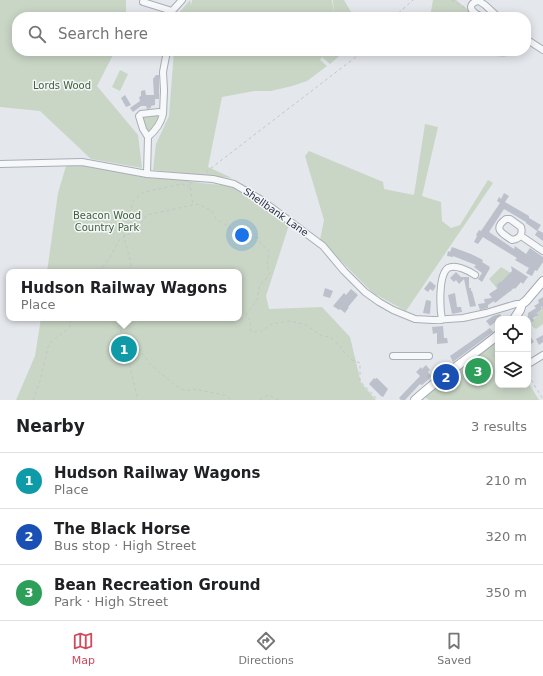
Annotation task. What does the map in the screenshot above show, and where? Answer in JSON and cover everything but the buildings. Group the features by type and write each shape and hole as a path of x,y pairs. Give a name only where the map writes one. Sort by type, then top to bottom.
{"main road":[{"path":"516,316 522,304 543,281"},
{"path":"415,400 432,385 495,338"}],"street":[{"path":"173,12 182,0"},
{"path":"474,12 471,6 475,1 479,0 493,12"},
{"path":"143,2 167,12"},
{"path":"531,42 543,50"},
{"path":"148,137 159,124 163,114 163,72 166,56"},
{"path":"147,174 148,137 143,129 139,116 141,114 159,112 163,114"},
{"name":"Shellbank Lane","path":"0,164 82,162 147,174 213,179 234,184 260,199 323,246 365,292 393,310 415,319 442,320 472,316 516,304 522,304"},
{"path":"521,236 543,251"},
{"path":"442,320 440,294 442,282 447,270 451,268 460,268 475,275"},
{"path":"531,362 543,355"},
{"path":"393,356 429,356"}],"path":[{"path":"400,12 413,0"},
{"path":"452,0 473,12"},
{"path":"208,170 357,56"},
{"path":"130,269 131,264 124,237 133,201 144,192 182,184 190,186 193,204"},
{"path":"101,269 109,259 120,239 134,231 147,215 198,204 212,211 216,219 231,228 233,232 258,238 260,243 269,251 267,266 270,273 260,284 257,300 246,313 246,316 250,320 251,332 260,332 272,324 290,321 306,325 322,336 330,337 352,360 360,363 360,381 378,400"},
{"path":"32,400 40,381 48,347 51,342 70,327 70,321"},
{"path":"121,321 120,334 128,358 138,400"},
{"path":"128,358 140,350 150,364 176,386 186,391 194,389 224,395 232,400"},
{"path":"531,380 543,399"},
{"path":"260,400 268,395 279,400"}],"green space":[{"name":"Lords Wood","path":"0,0 126,0 126,12 12,12 12,56 112,56 97,86 138,135 142,168 91,159 40,111 0,107"},
{"path":"190,0 191,5 192,0 332,0 334,12 180,12"},
{"path":"333,0 344,0 351,12 334,12"},
{"path":"433,0 456,0 471,12 431,12"},
{"path":"174,56 339,56 330,64 322,57 320,60 327,66 307,81 271,91 254,91 222,97 208,167 232,178 153,170 156,144 169,116"},
{"path":"120,70 128,74 120,91 112,87"},
{"path":"142,116 160,116 154,129 147,134"},
{"path":"425,124 438,127 422,196 441,202 442,221 451,228 460,225 488,180 493,183 406,311 373,293 320,240 324,220 305,156 309,151 383,182 384,189 414,195"},
{"name":"Beacon Wood Country Park","path":"66,166 98,166 201,183 232,186 289,225 266,296 269,309 322,307 350,337 361,383 376,400 16,400 35,356 41,321 242,321 242,269 47,269 58,193"},
{"path":"501,267 511,273 512,290 510,292 501,281 496,285 501,291 500,292 489,279"},
{"path":"543,305 543,324 536,329 531,324 535,321 534,319 538,315 538,312 542,310"},
{"path":"495,344 495,388 531,387 539,400 429,400 425,397"}],"place":[{"name":"Hudson Railway Wagons","path":"124,349"},
{"name":"Bean Recreation Ground","path":"478,371"},
{"name":"The Black Horse","path":"446,377"}]}
